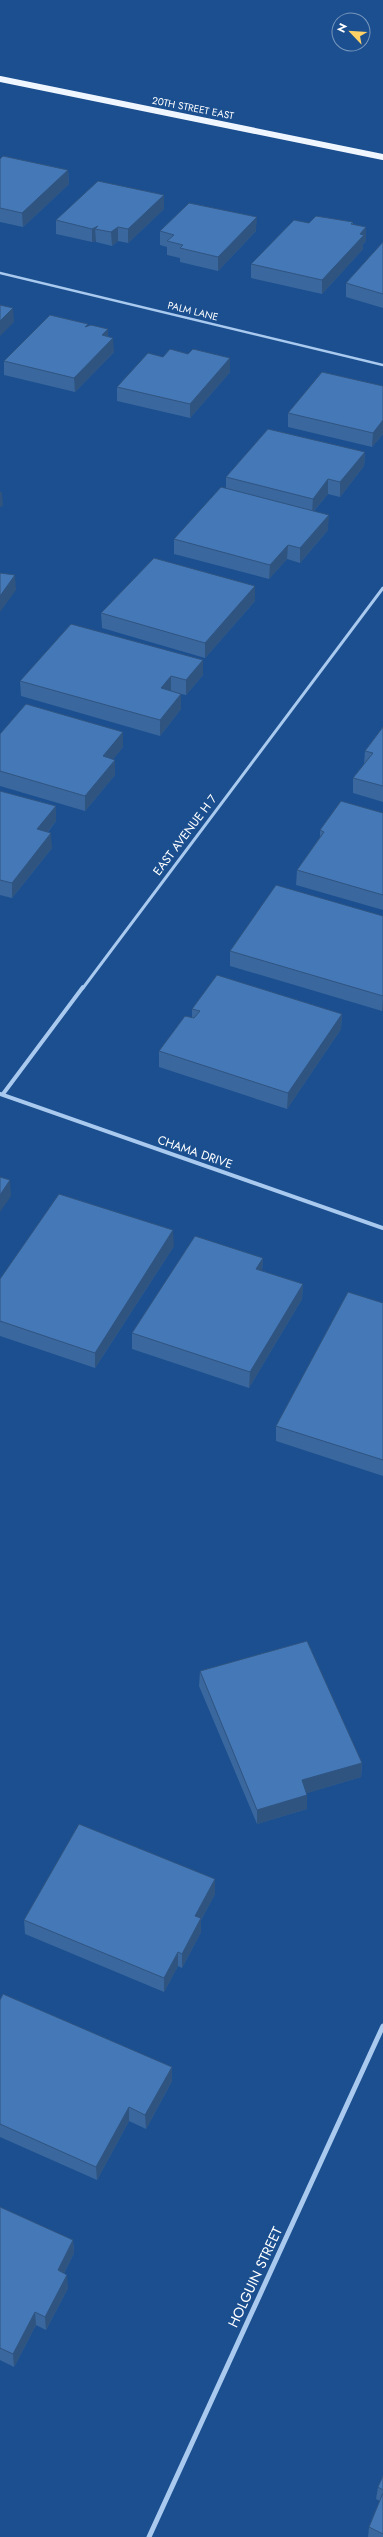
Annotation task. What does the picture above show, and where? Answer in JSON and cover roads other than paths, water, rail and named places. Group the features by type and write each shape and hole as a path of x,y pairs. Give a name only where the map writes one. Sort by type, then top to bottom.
{"main road":[{"name":"20TH STREET EAST","path":"0,79 383,157"}],"street":[{"name":"PALM LANE","path":"0,273 383,365"},
{"name":"EAST AVENUE H 7","path":"1,1094 383,588"},
{"name":"CHAMA DRIVE","path":"1,1094 383,1228"},
{"name":"HOLGUIN STREET","path":"149,2537 383,2026"}]}
